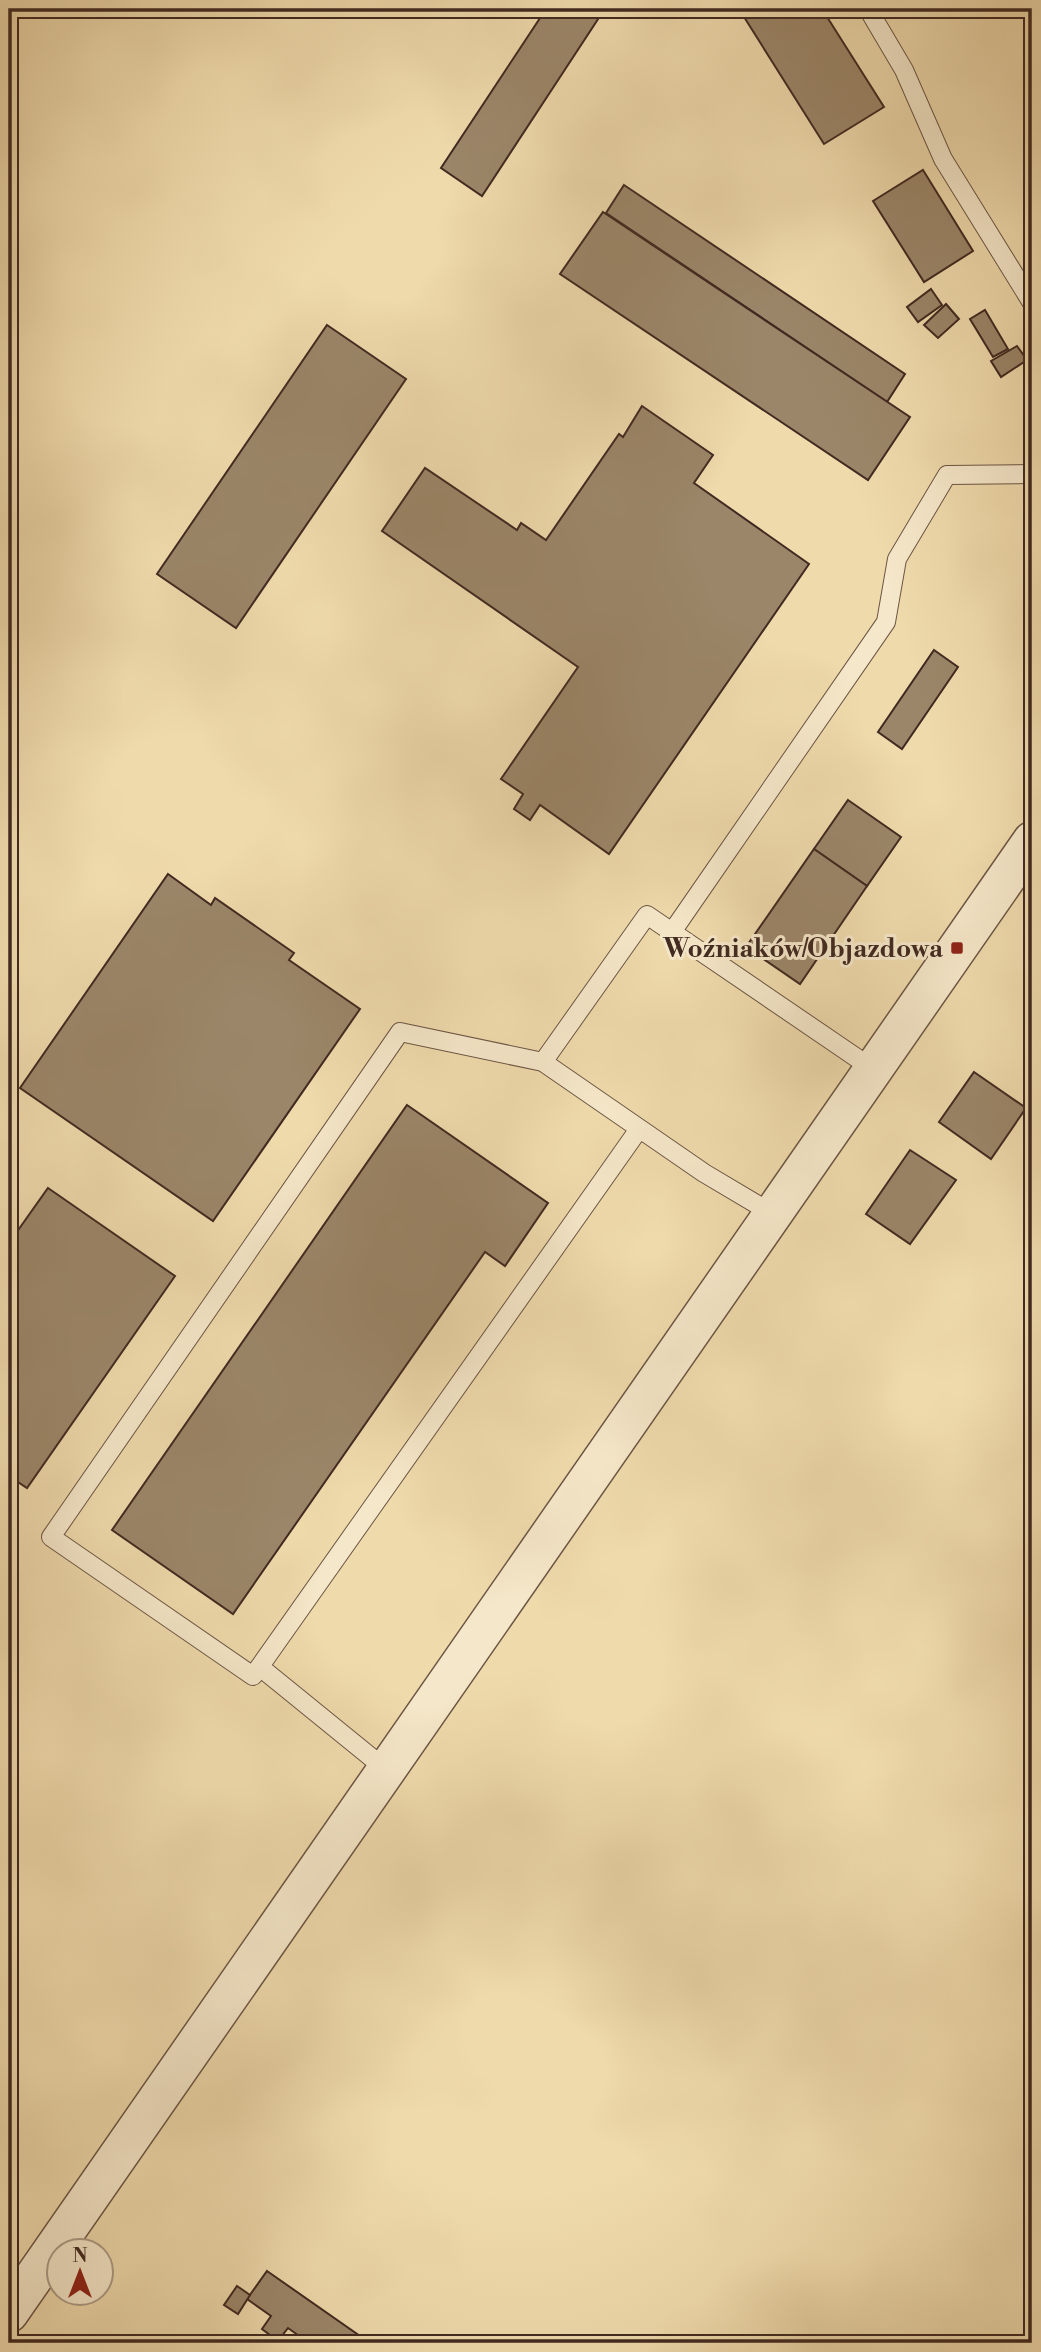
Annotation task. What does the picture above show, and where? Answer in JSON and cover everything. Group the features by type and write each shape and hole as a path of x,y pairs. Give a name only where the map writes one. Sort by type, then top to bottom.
{"street":[{"path":"9,2313 1032,841"}],"lane":[{"path":"868,9 904,70 943,159 1032,303"},
{"path":"672,933 886,622 897,559 947,475 1032,474"},
{"path":"543,1062 647,915 873,1069"},
{"path":"639,1129 253,1676 51,1537 400,1032 543,1062 639,1129 773,1214"},
{"path":"260,1667 388,1771"}],"building":[{"path":"546,9 604,10 482,196 441,168"},
{"path":"739,9 822,9 884,107 824,144"},
{"path":"923,170 973,251 924,282 873,201"},
{"path":"624,185 905,374 887,402 606,213"},
{"path":"603,212 910,417 868,480 560,274"},
{"path":"931,289 942,305 918,322 907,307"},
{"path":"946,304 959,319 938,338 924,325"},
{"path":"985,310 1008,349 993,357 970,319"},
{"path":"327,325 406,379 236,628 157,574"},
{"path":"1017,346 1027,360 1001,377 991,361"},
{"path":"642,406 713,455 694,483 809,564 609,854 540,805 530,820 514,809 523,794 501,779 578,667 382,531 425,468 517,530 521,523 546,540 619,434 623,437"},
{"path":"934,650 958,667 902,749 878,732"},
{"path":"848,800 901,837 867,886 814,849"},
{"path":"814,849 867,886 800,984 746,947"},
{"path":"168,874 211,905 215,898 294,953 289,960 360,1009 213,1221 20,1088"},
{"path":"974,1072 1026,1108 991,1159 939,1122"},
{"path":"407,1105 548,1203 505,1266 485,1252 233,1614 112,1530"},
{"path":"910,1150 956,1180 910,1244 866,1214"},
{"path":"48,1188 175,1276 27,1488 9,1476 9,1243"},
{"path":"267,2271 370,2343 309,2343 288,2328 278,2341 262,2329 271,2316 247,2299"},
{"path":"237,2286 250,2295 238,2314 224,2305"}],"place":[{"name":"Woźniaków/Objazdowa","path":"957,948"}]}
